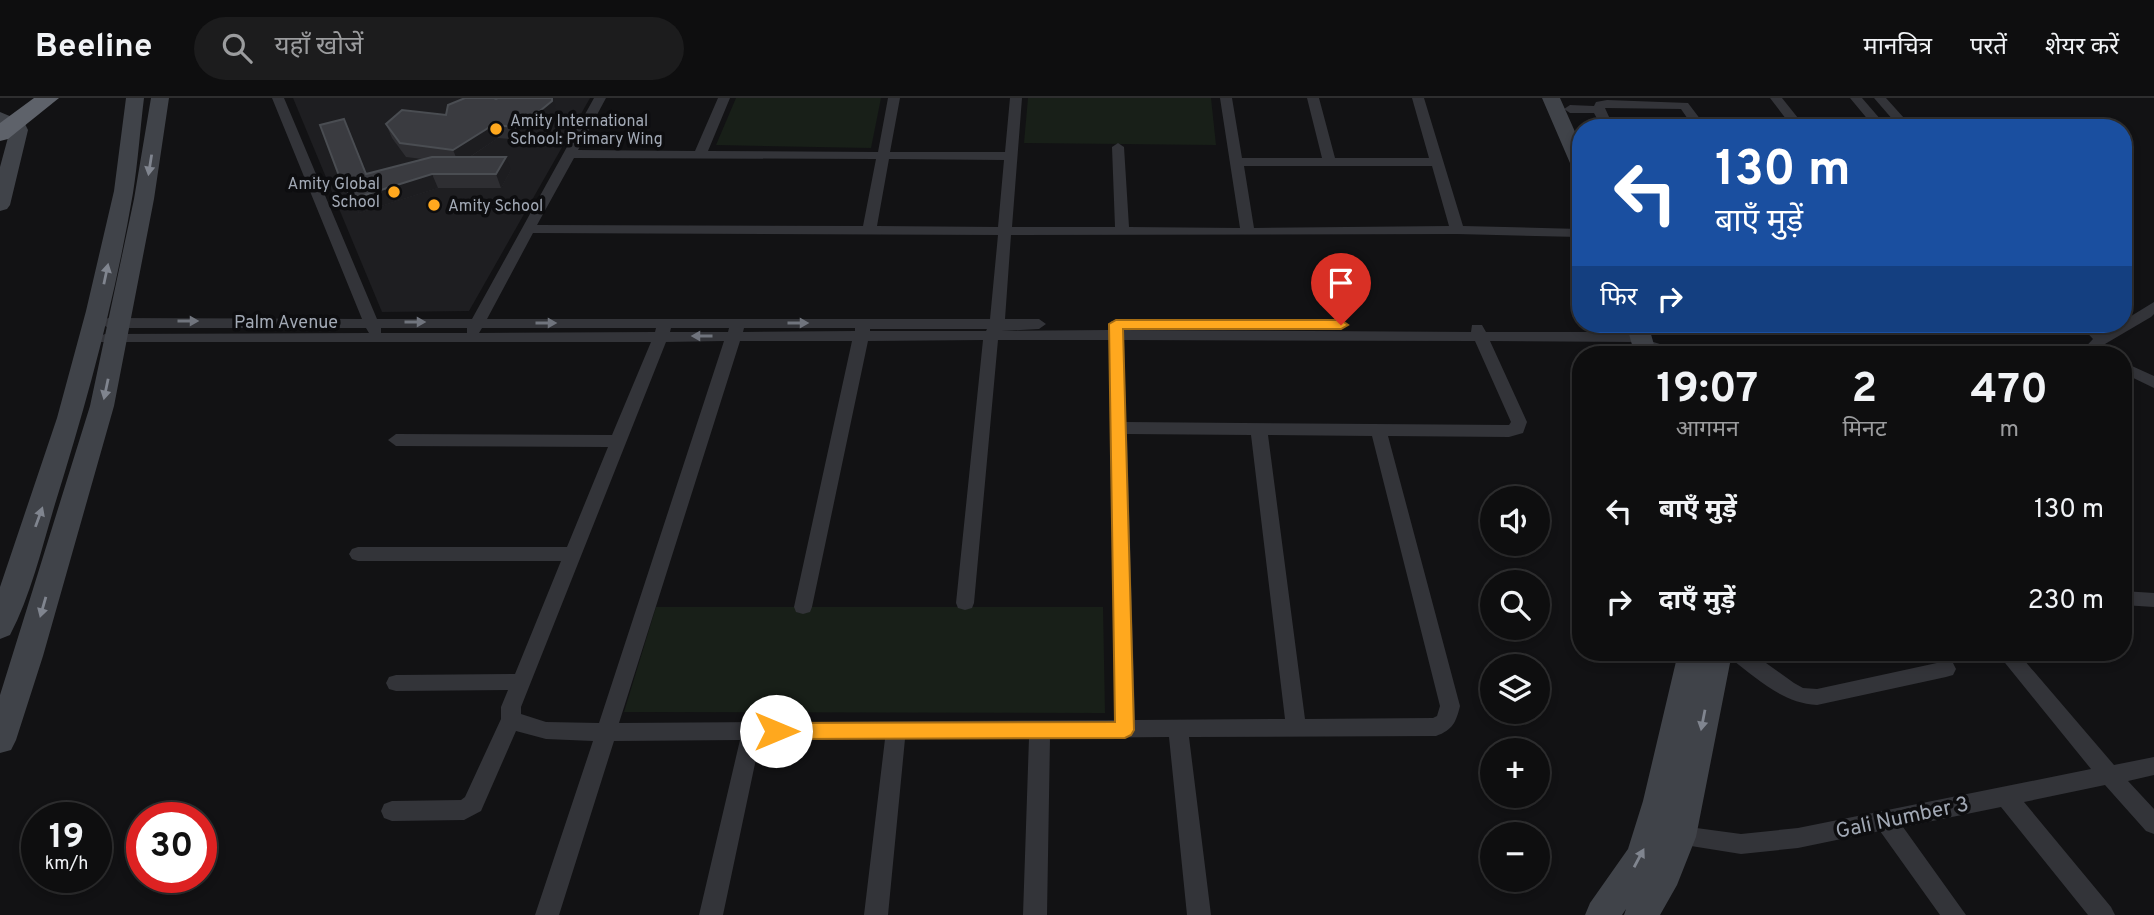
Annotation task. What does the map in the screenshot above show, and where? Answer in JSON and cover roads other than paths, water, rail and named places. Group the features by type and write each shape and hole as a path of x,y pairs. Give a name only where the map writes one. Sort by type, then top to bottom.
{"highway":[{"path":"4,125 44,100"}],"street":[{"path":"0,740 28,656 102,406 105,331 135,98"},
{"path":"0,627 105,331 144,199 160,98"},
{"path":"278,98 374,329"},
{"path":"473,329 600,98"},
{"path":"700,155 724,98"},
{"path":"869,231 894,98"},
{"path":"965,603 1005,231 1016,98"},
{"path":"1226,98 1248,232"},
{"path":"1313,98 1329,161"},
{"path":"1418,98 1457,230"},
{"path":"1551,98 1572,145"},
{"path":"1776,98 1793,119"},
{"path":"1856,98 1874,119"},
{"path":"1880,98 1899,119"},
{"path":"1568,103 1598,110 1603,119"},
{"path":"1568,103 1576,119"},
{"path":"1598,110 1600,105 1606,104 1683,105 1694,119"},
{"path":"0,205 19,130 18,126 4,125"},
{"path":"1118,147 1122,232"},
{"path":"569,154 1011,156"},
{"path":"1237,162 1439,162"},
{"path":"528,229 1122,232 1457,230 1572,233"},
{"path":"2132,325 2154,307"},
{"path":"393,811 464,810 473,804 511,719 511,708 521,682 663,329"},
{"path":"547,915 736,329"},
{"path":"803,607 862,330"},
{"path":"1116,330 1125,730"},
{"name":"Palm Avenue","path":"105,331 1478,331 1651,341"},
{"path":"1118,428 1517,429 1519,422 1478,331"},
{"path":"2099,346 2120,333"},
{"path":"2132,372 2154,383"},
{"path":"1259,429 1296,729"},
{"path":"511,719 542,732 1436,727 1446,721 1450,706 1379,430"},
{"path":"396,440 618,441"},
{"path":"358,554 572,554"},
{"path":"2132,599 2154,600"},
{"path":"1641,915 1665,874 1665,831 1692,661"},
{"path":"1602,915 1642,856 1665,831 1715,661"},
{"path":"1750,661 1801,696 1817,697 1946,669"},
{"path":"2014,661 2154,824"},
{"path":"396,682 521,682"},
{"path":"876,915 897,730"},
{"path":"1035,915 1040,730"},
{"path":"1178,730 1199,915"},
{"path":"711,915 751,731"},
{"name":"Gali Number 3","path":"1665,831 1741,845 1798,838 2154,766"},
{"path":"2006,797 2103,915"},
{"path":"1885,820 1954,915"}],"place":[{"name":"Amity International School: Primary Wing","path":"496,129"},
{"name":"Amity Global School","path":"394,192"},
{"name":"Amity School","path":"434,205"}]}
